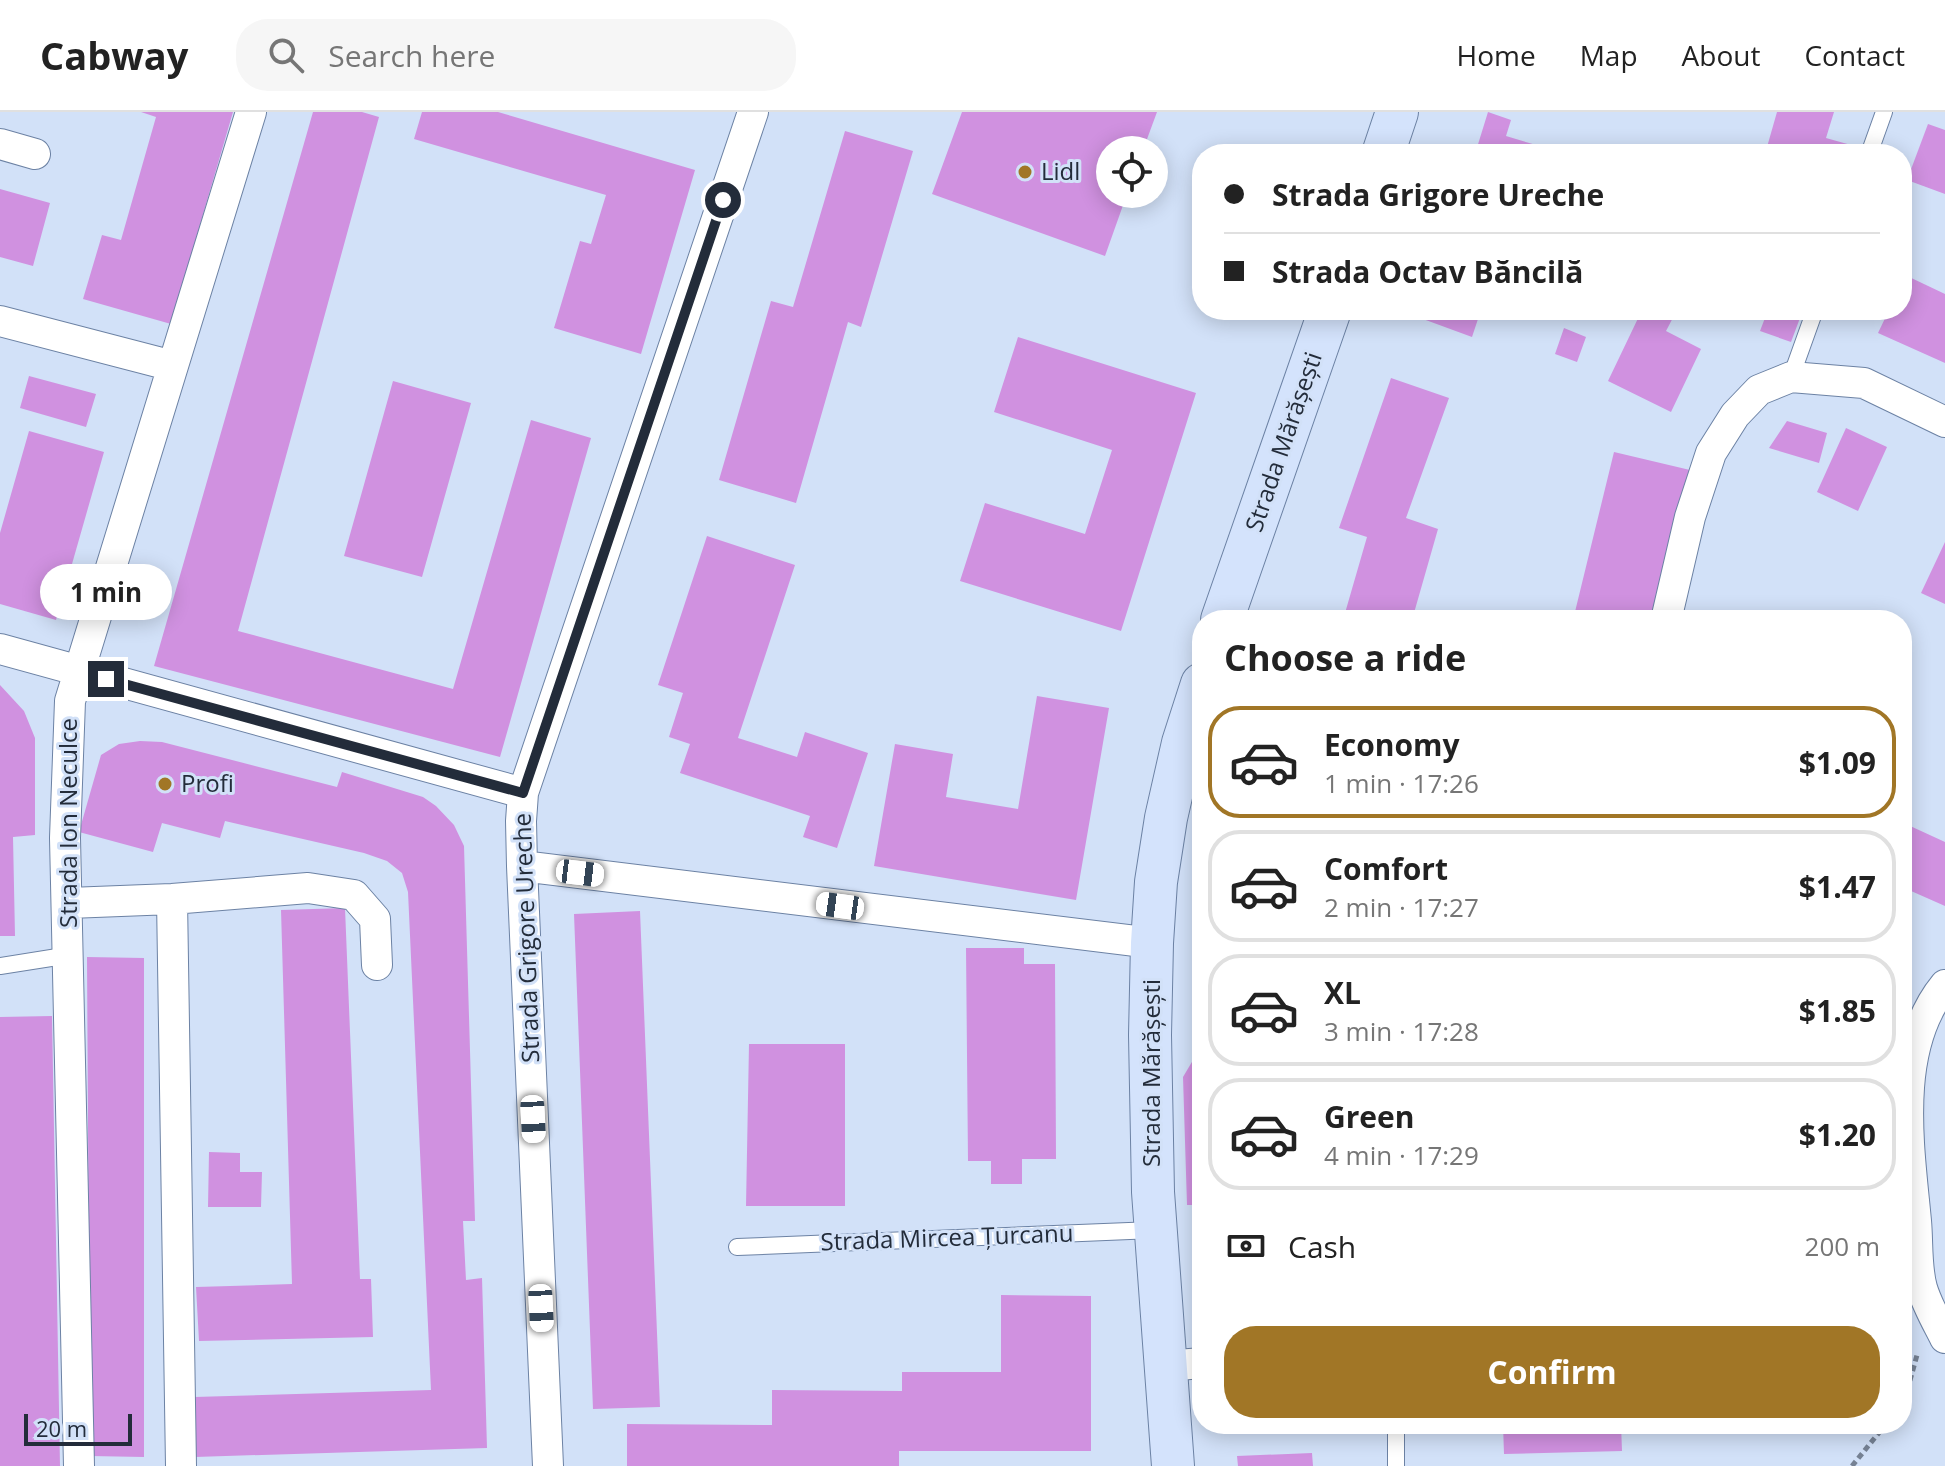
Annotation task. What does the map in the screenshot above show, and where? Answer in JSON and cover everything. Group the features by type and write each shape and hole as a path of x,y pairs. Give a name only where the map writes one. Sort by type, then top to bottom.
{"street":[{"name":"Strada Ion Neculce","path":"79,1466 69,903 65,838 70,701 251,112"},
{"path":"1386,144 1397,112"},
{"name":"Strada Grigore Ureche","path":"548,1466 522,866 523,793 745,114"},
{"path":"0,144 35,154"},
{"name":"Strada Mărășești","path":"1225,610 1327,320"},
{"path":"0,321 173,366"},
{"path":"1668,610 1690,517 1711,453 1735,415 1759,390 1791,377 1864,383 1945,422"},
{"path":"0,649 523,793"},
{"name":"Strada Mărășești","path":"1172,1466 1184,1364 1156,1230 1150,1035 1152,943 1156,882 1166,818 1192,715"},
{"path":"522,866 1152,943"},
{"path":"69,903 172,899 308,888 354,895 375,919 377,965"},
{"path":"172,899 181,1466"},
{"path":"1912,1070 1916,1039 1945,985"},
{"path":"1912,1289 1945,1338"}],"lane":[{"path":"1873,144 1884,112"},
{"path":"1791,377 1811,320"},
{"path":"0,966 70,955"},
{"name":"Strada Mircea Țurcanu","path":"737,1247 1156,1230"},
{"path":"1396,1434 1396,1466"}],"path":[{"path":"1852,1466 1878,1434"}],"building":[{"path":"141,112 233,112 171,324 83,299 102,235 121,240 156,117"},
{"path":"313,112 362,112 379,117 238,631 453,689 531,420 591,438 500,757 154,666"},
{"path":"422,112 498,112 695,170 641,354 554,328 580,241 591,244 606,195 414,139"},
{"name":"Lidl","path":"962,112 1157,112 1148,136 1096,136 1096,208 1122,208 1105,256 932,194"},
{"path":"1488,112 1511,120 1506,136 1533,144 1478,144"},
{"path":"1777,112 1834,112 1826,138 1847,144 1768,144"},
{"path":"1928,124 1945,130 1945,194 1912,182 1912,167"},
{"path":"845,131 913,151 861,327 848,322 796,503 719,480 771,301 793,307"},
{"path":"0,189 50,203 33,266 0,257"},
{"path":"1912,278 1945,294 1945,363 1878,333 1884,320 1912,320"},
{"path":"1426,320 1478,320 1472,337"},
{"path":"1637,320 1672,320 1666,331 1701,349 1671,412 1608,381"},
{"path":"1764,320 1799,320 1791,342 1760,331"},
{"path":"1564,328 1586,337 1577,362 1555,354"},
{"path":"1018,337 1196,393 1121,631 960,581 985,503 1085,534 1112,450 994,412"},
{"path":"29,376 96,394 86,427 20,408"},
{"path":"1391,378 1449,398 1406,518 1438,529 1415,610 1346,610 1367,537 1339,528"},
{"path":"393,381 471,403 422,577 344,556"},
{"path":"1787,421 1827,433 1819,463 1769,448"},
{"path":"1846,428 1887,447 1858,511 1817,492"},
{"path":"29,431 104,452 56,620 0,604 0,533"},
{"path":"1614,452 1690,470 1655,610 1575,610"},
{"path":"707,536 795,565 738,738 797,757 805,732 868,753 837,848 803,837 810,816 680,773 690,744 669,737 683,693 658,685"},
{"path":"1945,542 1945,604 1921,593"},
{"path":"0,685 24,711 35,738 35,835 13,837 15,936 0,936"},
{"path":"1037,696 1109,708 1076,900 874,866 895,744 953,754 946,797 1018,809"},
{"path":"162,742 337,787 342,772 423,797 454,825 464,846 475,1221 463,1221 466,1280 482,1278 487,1448 195,1457 194,1397 431,1390 408,892 402,873 387,861 225,821 220,838 162,823 153,852 79,832 101,755 119,744"},
{"path":"1912,827 1945,842 1945,906 1912,891"},
{"path":"345,908 360,1279 371,1279 373,1337 199,1341 196,1287 292,1284 281,910"},
{"path":"640,911 660,1407 593,1409 574,914"},
{"path":"966,948 1024,948 1024,964 1055,964 1056,1159 1022,1159 1022,1184 991,1184 991,1161 968,1161"},
{"path":"87,957 144,958 144,1457 90,1456"},
{"path":"52,1016 60,1466 0,1466 0,1017"},
{"path":"749,1044 845,1044 845,1206 746,1206"},
{"path":"1192,1062 1192,1205 1187,1205 1183,1077"},
{"path":"209,1152 240,1153 240,1172 262,1172 261,1207 208,1207"},
{"path":"1001,1295 1091,1296 1091,1451 899,1451 899,1466 627,1466 627,1424 772,1425 772,1390 902,1391 902,1372 1001,1372"},
{"path":"1503,1434 1621,1434 1622,1451 1504,1454"},
{"path":"1312,1453 1313,1466 1238,1466 1237,1456"}],"place":[{"name":"Lidl","path":"1025,172"},
{"name":"Profi","path":"165,784"}],"route":[{"path":"106,679 523,793 723,200"}]}
